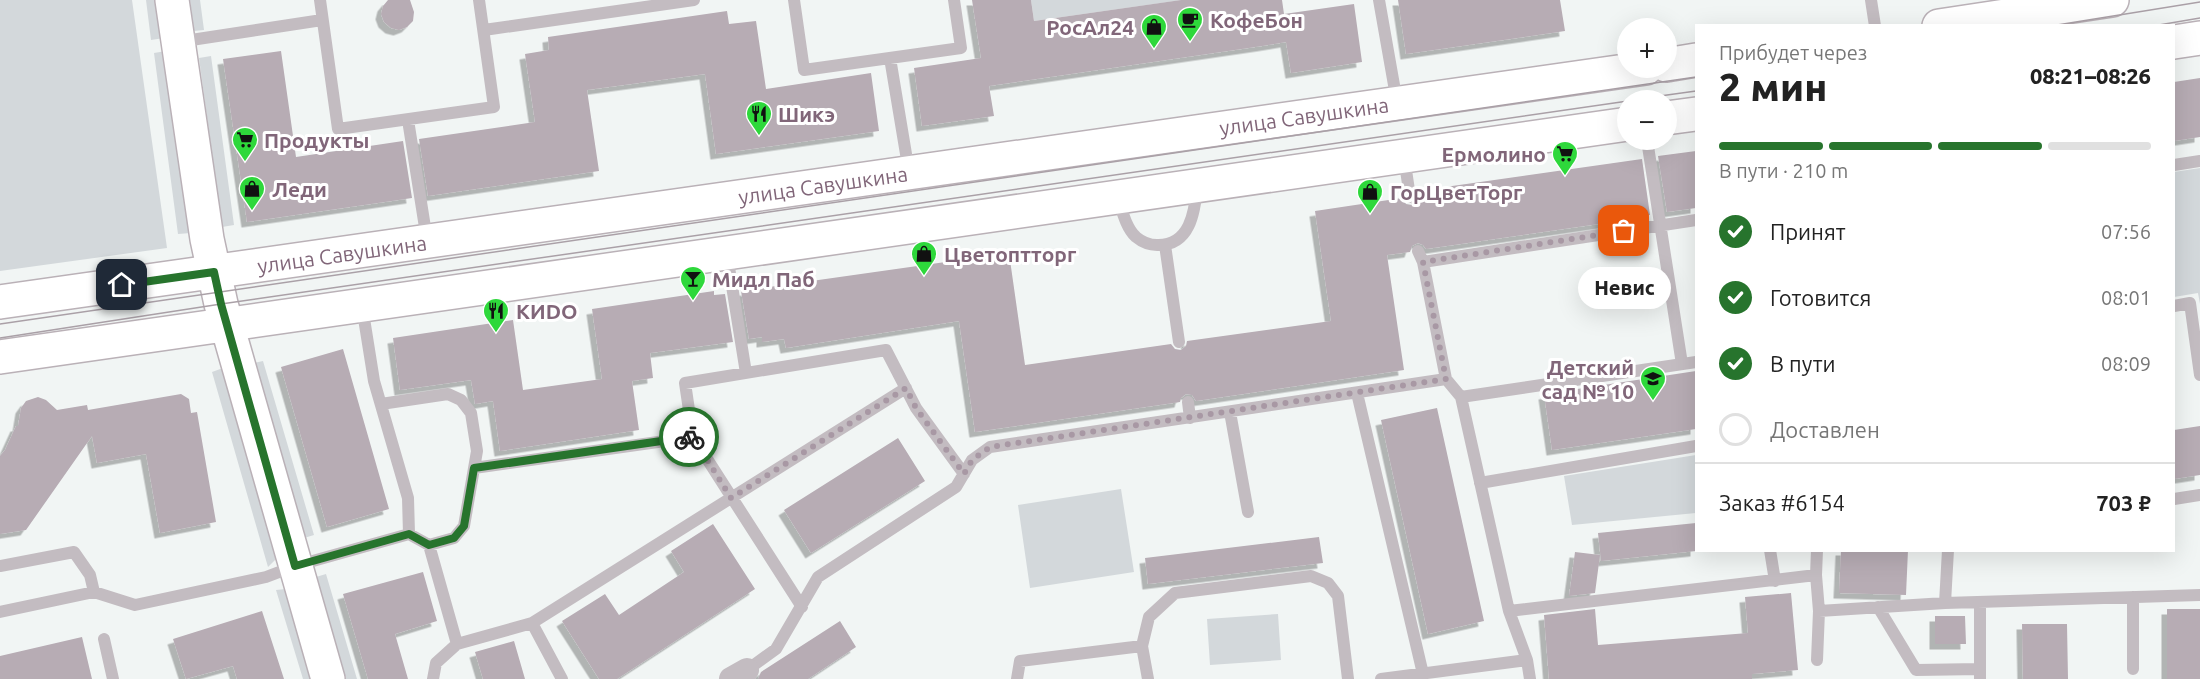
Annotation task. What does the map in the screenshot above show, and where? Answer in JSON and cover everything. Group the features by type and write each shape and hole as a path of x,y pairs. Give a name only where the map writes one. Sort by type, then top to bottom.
{"main road":[{"path":"172,0 207,239 214,272 328,679"},
{"path":"1957,24 2099,7"},
{"path":"2175,42 2200,38"},
{"path":"1677,63 1695,60"},
{"name":"улица Савушкина","path":"0,302 1617,72"},
{"path":"1677,117 1695,114"},
{"path":"0,357 1617,126"}],"lane":[{"path":"320,0 338,129 494,107 479,0"},
{"path":"483,30 694,0"},
{"path":"794,0 804,70 961,48 954,0"},
{"path":"1379,0 1397,103"},
{"path":"1871,0 1875,24"},
{"path":"178,42 322,20"},
{"path":"890,58 909,173"},
{"path":"408,120 428,242"},
{"path":"1649,150 1682,364"},
{"path":"1404,155 1410,197"},
{"path":"2175,165 2200,161"},
{"path":"1117,196 1134,236 1149,245 1165,245 1179,240 1188,229 1195,211 1197,185"},
{"path":"1530,679 1527,660 1509,611 1461,397 1446,379 1420,256 1695,220"},
{"path":"1165,245 1179,342"},
{"path":"726,252 746,373"},
{"path":"2175,306 2190,303 2200,375"},
{"path":"362,305 374,381 408,498 409,534"},
{"path":"802,607 693,437 685,383 885,350 916,408 964,474"},
{"path":"1461,397 1695,362"},
{"path":"744,676 776,649 818,577 956,488 972,460 990,447 1446,379"},
{"path":"433,679 436,663 457,644 532,623 906,388"},
{"path":"1358,393 1423,674"},
{"path":"0,612 94,592 135,605 266,577 295,566 409,534 429,545 454,538 464,526 477,451 471,413 461,400 448,394 381,404"},
{"path":"1188,402 1190,418"},
{"path":"1230,412 1248,512"},
{"path":"474,468 693,437"},
{"path":"1480,483 1695,446"},
{"path":"2175,499 2200,495"},
{"path":"429,545 457,644"},
{"path":"0,566 74,552 90,575 94,592"},
{"path":"1770,552 1775,580"},
{"path":"1817,552 1819,611 1817,660"},
{"path":"1945,603 1947,552"},
{"path":"1509,611 1816,575"},
{"path":"1148,679 1142,646 1149,617 1175,593 1311,576 1328,583 1338,596 1348,679"},
{"path":"1819,611 1945,603 2200,595"},
{"path":"2133,597 2133,669"},
{"path":"1878,607 1916,670 1980,674 1980,602"},
{"path":"532,623 562,679"},
{"path":"104,639 113,679"},
{"path":"1017,679 1020,661 1142,646"},
{"path":"1381,679 1527,660"}],"shaded area":[{"path":"0,0 132,0 167,248 0,271"},
{"path":"146,0 159,0 164,38 151,40"},
{"path":"190,0 200,0 204,30 194,31"},
{"path":"1031,0 1182,0 1034,21"},
{"path":"166,51 191,233 178,234 154,53"},
{"path":"211,56 234,225 222,227 199,58"},
{"path":"2200,168 2200,304 2198,293 2175,297 2175,172"},
{"path":"263,361 314,535 304,538 254,363"},
{"path":"223,368 278,557 268,567 212,372"},
{"path":"1695,455 1695,513 1572,525 1564,476"},
{"path":"1121,489 1134,572 1030,588 1018,505"},
{"path":"326,574 357,679 346,679 316,577"},
{"path":"286,589 313,679 303,679 276,590"},
{"path":"1278,614 1281,660 1210,665 1207,619"}],"building":[{"path":"388,0 410,0 414,12 413,21 407,27 399,30 391,28 384,22 381,14"},
{"path":"972,0 1031,0 1034,21 1181,0 1282,0 1284,14 1354,4 1362,62 1291,73 1286,42 989,86 994,116 922,126 914,68 981,58"},
{"path":"1398,0 1560,0 1565,31 1406,54"},
{"path":"727,11 729,24 756,21 766,89 871,73 879,131 716,154 705,74 587,90 599,171 428,196 419,139 535,122 525,54 549,50 548,37"},
{"path":"281,51 296,157 403,141 412,198 247,222 223,59"},
{"path":"2200,78 2200,137 2175,141 2175,82"},
{"path":"1695,151 1695,208 1667,212 1658,156"},
{"path":"1642,159 1650,215 1426,249 1418,243 1412,246 1410,252 1387,255 1404,370 1196,401 1192,395 1186,394 1180,402 975,432 959,321 786,348 784,339 762,342 762,337 749,339 741,291 1009,253 1025,365 1171,344 1175,349 1181,350 1186,346 1187,341 1331,321 1315,211 1402,198 1406,204 1412,205 1417,201 1417,191"},
{"path":"714,291 714,295 725,294 733,342 650,353 653,378 632,381 639,430 500,451 493,401 475,404 471,380 400,390 393,338 513,320 523,390 602,379 592,309"},
{"path":"343,349 389,509 327,527 281,367"},
{"path":"1695,371 1695,429 1552,450 1544,394"},
{"path":"181,394 189,399 191,413 197,412 216,522 160,533 146,454 97,463 92,436 26,530 0,534 0,456 18,426 21,408 26,401 38,397 46,400 57,410 87,405 88,410"},
{"path":"1437,408 1484,621 1428,634 1381,420"},
{"path":"2200,426 2200,475 2175,479 2175,430"},
{"path":"898,438 925,481 811,553 784,510"},
{"path":"1695,523 1695,551 1601,561 1598,533"},
{"path":"713,524 755,589 617,679 599,679 562,621 605,594 619,615 684,572 671,551"},
{"path":"1319,537 1323,563 1148,584 1145,558"},
{"path":"1575,552 1600,555 1595,593 1569,596"},
{"path":"1841,552 1908,552 1906,595 1839,593"},
{"path":"423,572 437,621 395,634 408,679 368,679 343,594"},
{"path":"1791,593 1798,670 1752,674 1752,679 1549,679 1544,615 1595,609 1598,645 1748,633 1745,597"},
{"path":"2167,609 2200,609 2200,679 2167,679"},
{"path":"262,611 284,679 237,679 233,666 186,679 173,639"},
{"path":"1935,616 1965,616 1966,644 1935,644"},
{"path":"840,621 856,647 808,679 758,679 761,672"},
{"path":"2022,624 2067,624 2068,679 2023,679"},
{"path":"82,637 92,679 0,679 0,656"},
{"path":"514,641 525,679 483,679 475,652"}],"tram line":[{"path":"2063,24 2200,2"},
{"path":"2165,24 2200,18"},
{"path":"0,324 1695,77"},
{"path":"1677,94 1695,91"},
{"path":"0,338 221,304 1617,103"}],"way so far":[{"path":"689,437 693,437 731,498 906,388 916,408 964,474 972,460 990,447 1446,379 1423,262 1624,231"}],"place":[{"name":"КофеБон","path":"1190,43"},
{"name":"РосАл24","path":"1154,50"},
{"name":"Шикэ","path":"759,137"},
{"name":"Продукты","path":"245,163"},
{"name":"Ермолино","path":"1565,177"},
{"name":"Леди","path":"252,212"},
{"name":"ГорЦветТорг","path":"1370,215"},
{"name":"Невис","path":"1624,231"},
{"name":"Цветоптторг","path":"924,277"},
{"name":"Мидл Паб","path":"693,302"},
{"name":"КИDO","path":"496,334"},
{"name":"Детский сад № 10","path":"1653,402"}],"route":[{"path":"122,285 214,272 295,566 409,534 429,545 454,538 464,526 474,468 689,437"}]}
